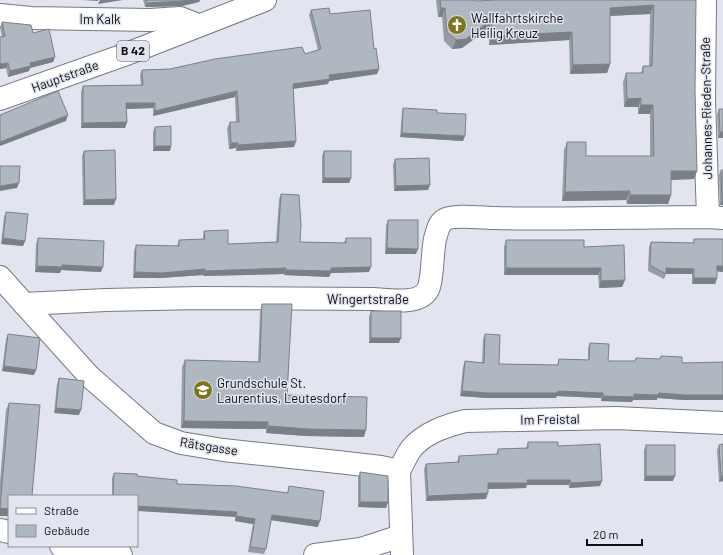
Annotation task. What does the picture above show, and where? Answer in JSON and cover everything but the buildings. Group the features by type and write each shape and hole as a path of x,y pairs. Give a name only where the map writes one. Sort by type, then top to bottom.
{"street":[{"name":"Hauptstraße","path":"0,99 124,55 264,0"},
{"name":"Johannes-Rieden-Straße","path":"705,0 704,100 716,217"},
{"name":"Im Kalk","path":"0,15 31,18 150,20 180,18 198,25"},
{"name":"Wingertstraße","path":"24,304 106,300 200,298 412,300 424,295 429,288 432,252 438,228 444,220 457,217 716,217"},
{"name":"Rätsgasse","path":"0,278 89,376 154,433 181,443 223,450 381,467 399,471"},
{"name":"Im Freistal","path":"399,471 411,449 427,435 445,426 464,420 616,418 723,423"},
{"path":"315,555 401,545 399,471"},
{"path":"66,547 84,551 121,555"}],"place":[{"name":"Wallfahrtskirche Heilig Kreuz","path":"457,25"},
{"name":"Grundschule St. Laurentius, Leutesdorf","path":"203,390"}]}
